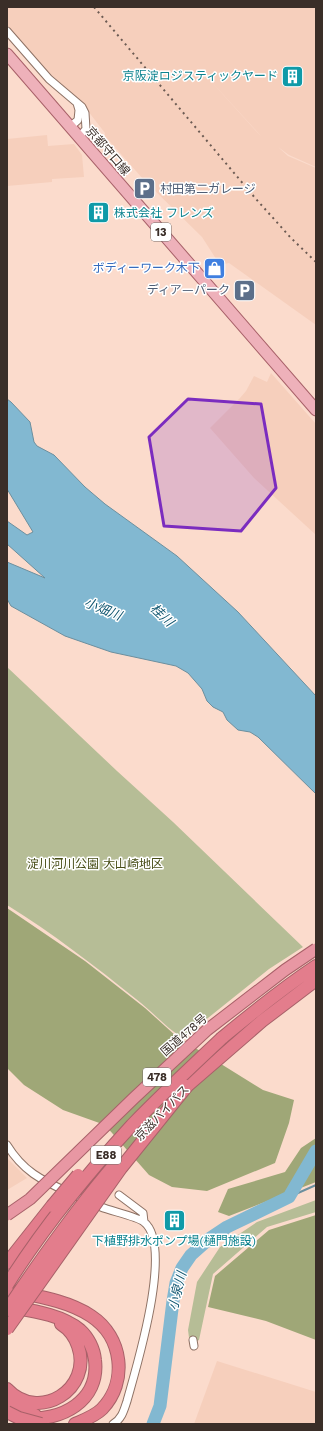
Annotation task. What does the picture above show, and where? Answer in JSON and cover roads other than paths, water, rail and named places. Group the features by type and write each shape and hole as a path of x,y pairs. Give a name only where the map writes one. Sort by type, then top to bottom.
{"highway":[{"name":"国道478号","path":"7,1215 30,1199 208,1030 274,978 316,949"},
{"name":"京滋バイパス","path":"7,1285 58,1213 107,1153 158,1099 222,1038 255,1010 316,966"},
{"name":"京滋バイパス","path":"7,1310 33,1270 68,1223 103,1178 154,1120 187,1086 262,1021 316,980"},
{"name":"E88","path":"7,1263 26,1237 69,1186 129,1122 192,1062 222,1038"},
{"path":"7,1329 121,1168 187,1086"},
{"path":"7,1257 26,1237"},
{"path":"7,1290 67,1304 92,1316 109,1333 118,1355 118,1380 114,1391 108,1401 96,1413 75,1423"},
{"path":"7,1297 54,1308 72,1316 83,1324 97,1341 103,1358 101,1381 90,1402 73,1416 52,1420 7,1416"},
{"path":"7,1306 57,1318 72,1325 82,1332 90,1344 94,1357 95,1374 90,1390 85,1397 72,1409 52,1420 28,1413 7,1403"},
{"path":"7,1389 18,1398 30,1402 43,1403 62,1395 71,1388 76,1379 80,1369 81,1359 76,1340 63,1325 38,1313"},
{"path":"7,1412 19,1418 41,1424"}],"main road":[{"name":"京都守口線","path":"7,54 74,123 316,410"}],"street":[{"path":"7,31 49,79 82,107 85,113 82,133"},
{"path":"74,123 79,110 77,103"},
{"path":"7,1145 15,1158 33,1174 56,1187 101,1207 144,1222 150,1229 156,1248 155,1278 149,1316 128,1401 123,1413 117,1422 113,1424"},
{"path":"119,1195 143,1213 144,1222"}],"water":[{"path":"7,399 30,422 34,442 37,446 54,455 85,487 105,504 177,556 238,612 316,696 316,794 258,737 250,732 238,730 227,720 223,712 213,707 207,701 202,689 188,673 176,666 111,652 65,636 11,606 7,599 7,562 45,578 7,544 7,521 27,535 33,532 7,489"}],"waterway":[{"name":"小泉川","path":"153,1424 160,1406 173,1301 176,1283 182,1268 191,1255 209,1239 227,1227 289,1197 316,1151"},
{"path":"289,1197 316,1185"}],"railway":[{"path":"94,7 256,199 291,238 316,262"}],"place":[{"name":"京阪淀ロジスティックヤード","path":"293,76"},
{"name":"村田第二ガレージ","path":"145,189"},
{"name":"株式会社 フレンズ","path":"99,213"},
{"name":"ボディーワーク木下","path":"215,268"},
{"name":"ディア―パーク","path":"245,290"},
{"name":"下植野排水ポンプ場(樋門施設)","path":"174,1220"}],"water label":[{"name":"小畑川","path":"103,609"},
{"name":"桂川","path":"162,615"}],"park label":[{"name":"淀川河川公園 大山崎地区","path":"95,864"}]}
